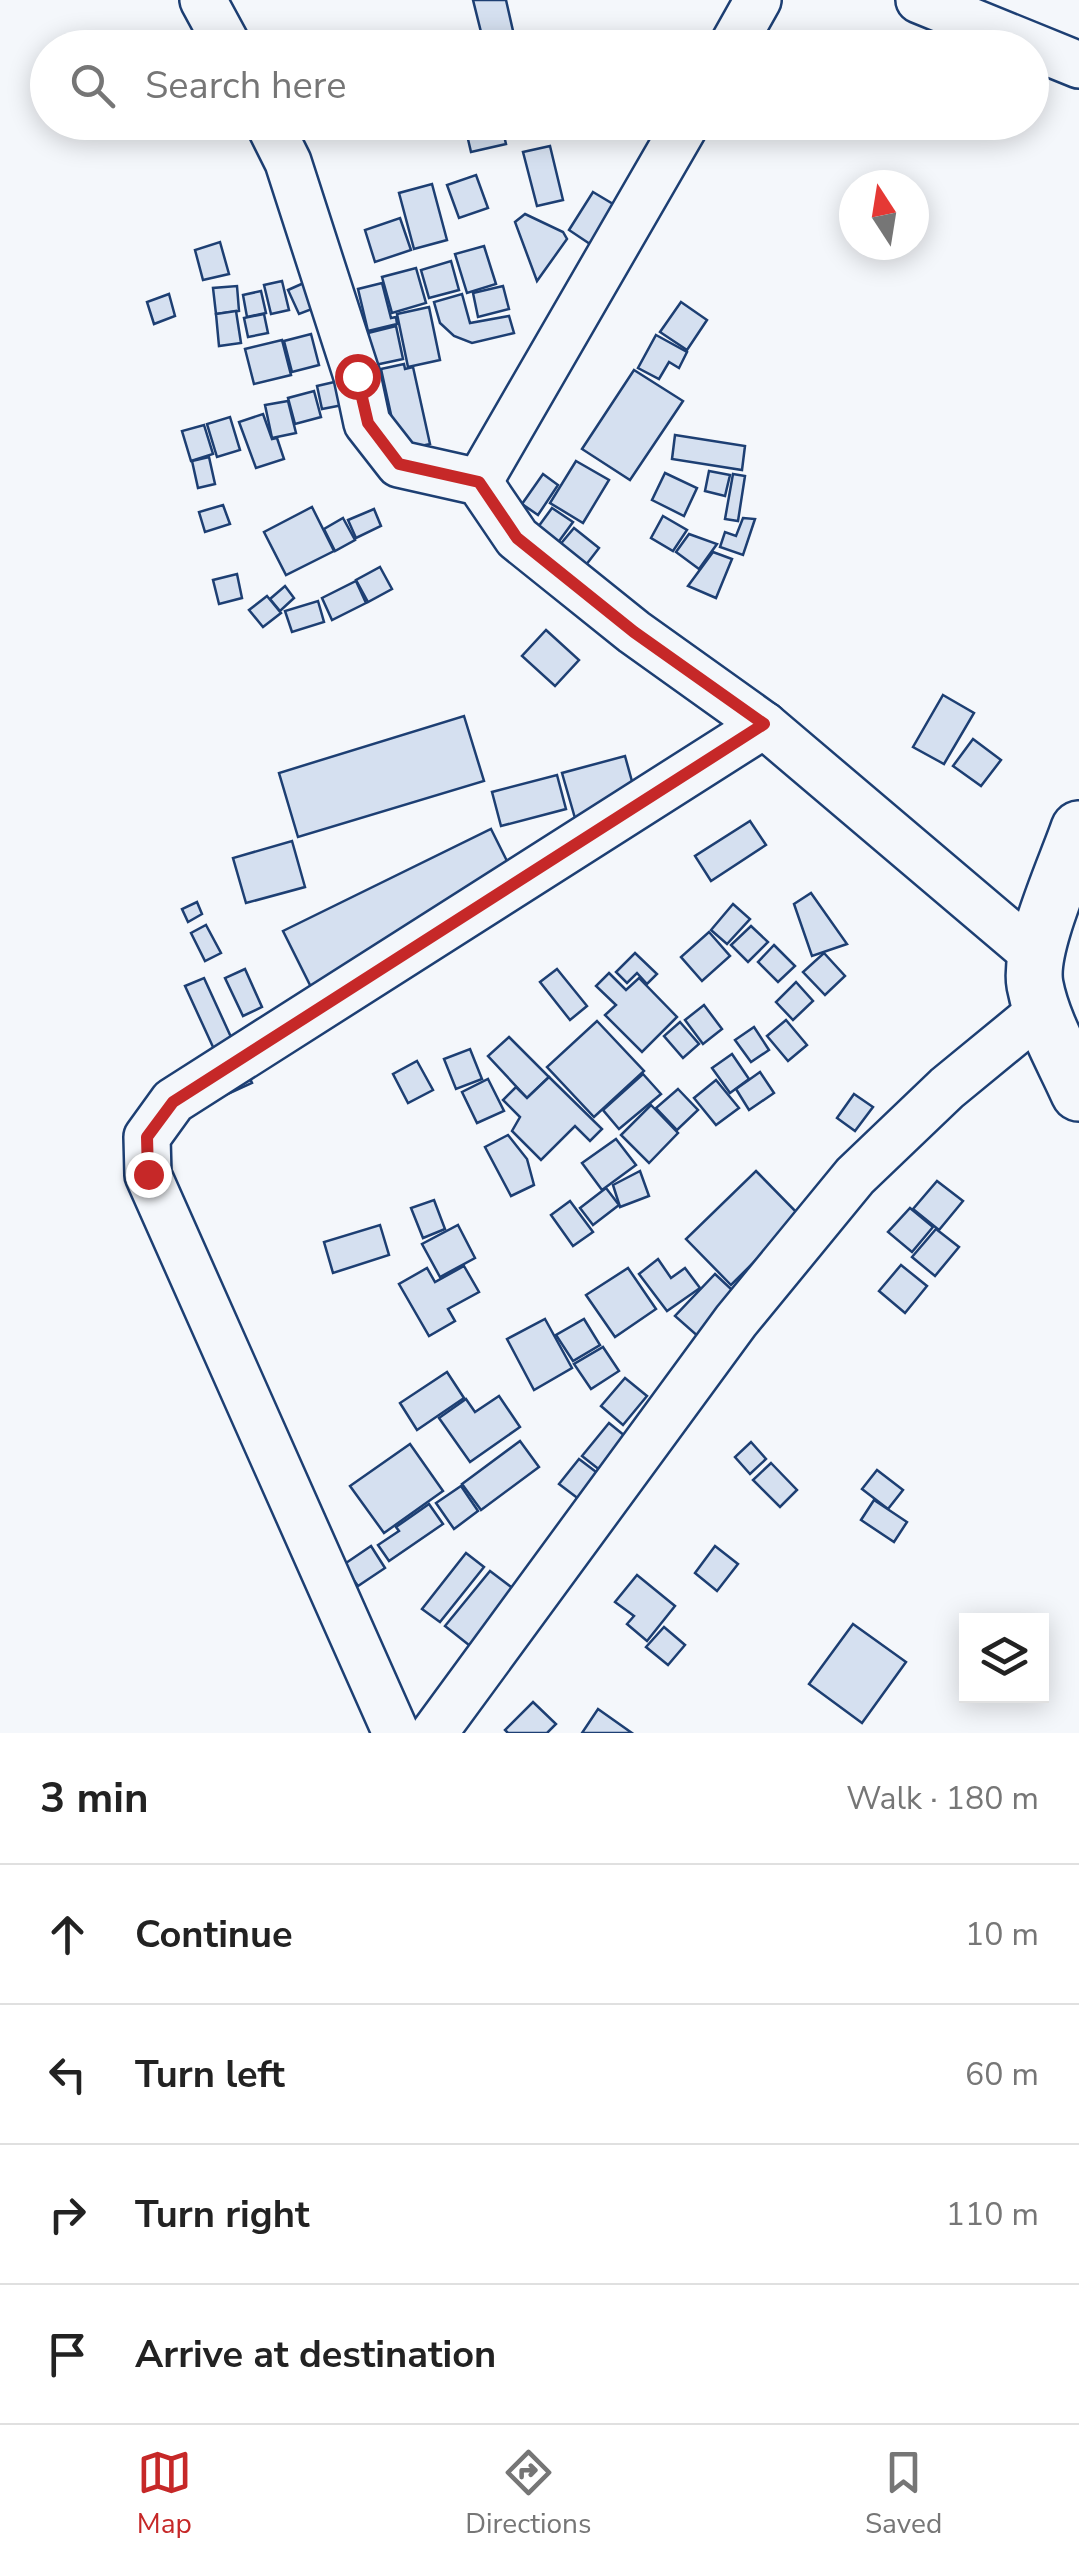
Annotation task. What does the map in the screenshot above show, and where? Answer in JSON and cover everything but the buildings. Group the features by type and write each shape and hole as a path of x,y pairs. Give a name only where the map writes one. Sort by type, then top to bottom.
{"street":[{"path":"204,0 219,30"},
{"path":"741,30 758,0"},
{"path":"919,0 993,30"},
{"path":"1049,53 1079,65"},
{"path":"277,140 288,162 357,376 368,423 399,464 479,482 517,538 634,632 764,724 1035,955"},
{"path":"479,482 677,140"},
{"path":"396,1733 148,1174 147,1137 173,1102 764,724"},
{"path":"1079,829 1035,955 1034,983 1079,1093"},
{"path":"434,1733 736,1321 855,1176 947,1088 1042,1010"}],"route":[{"path":"148,1174 147,1137 173,1102 764,724 634,632 517,538 479,482 399,464 368,423 357,376"}]}
